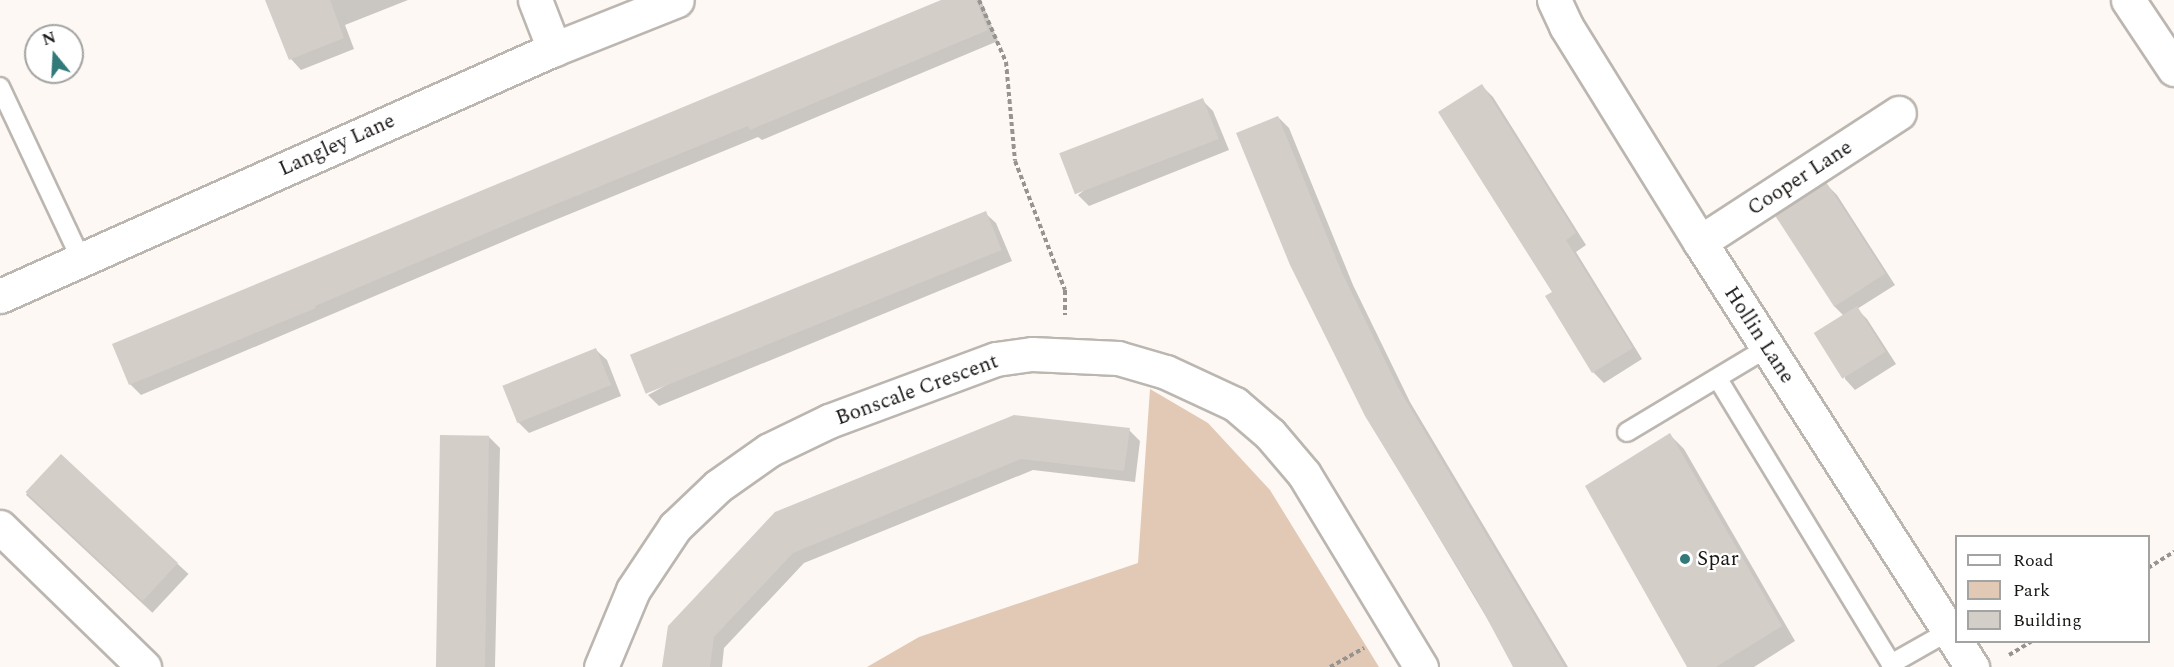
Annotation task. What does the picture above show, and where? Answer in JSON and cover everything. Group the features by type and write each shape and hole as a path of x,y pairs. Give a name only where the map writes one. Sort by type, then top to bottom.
{"street":[{"path":"535,0 554,48"},
{"name":"Langley Lane","path":"0,296 554,48 677,0"},
{"name":"Hollin Lane","path":"1554,0 1566,26 1700,242 1955,640"},
{"path":"2128,0 2174,69"},
{"name":"Cooper Lane","path":"1700,242 1899,113"},
{"name":"Bonscale Crescent","path":"601,667 633,590 675,527 718,486 769,450 829,421 996,359 1032,354 1118,358 1167,372 1235,404 1270,434 1304,474 1421,667"},
{"path":"0,527 144,667"},
{"name":"Hollin Lane","path":"1957,643 1972,667"}],"lane":[{"path":"0,87 81,259"},
{"path":"1627,432 1767,348"},
{"path":"1718,379 1891,664 1949,631"}],"path":[{"path":"979,0 1006,62 1015,160 1065,290 1065,355"},
{"path":"2150,567 2174,552"}],"green space":[{"path":"1150,389 1208,423 1270,490 1379,667 867,667 919,637 1138,563"}],"building":[{"path":"265,0 330,0 344,38 289,60"},
{"path":"941,0 976,0 988,30 750,130 748,126 522,218 315,306 316,308 129,385 112,344"},
{"path":"1482,84 1576,233 1566,240 1633,348 1592,373 1545,296 1552,292 1438,112"},
{"path":"1203,98 1219,139 1075,194 1059,153"},
{"path":"1278,116 1342,273 1399,389 1565,667 1513,667 1475,596 1365,416 1290,265 1236,133"},
{"path":"1826,182 1885,273 1834,307 1775,215"},
{"path":"986,211 1002,250 646,394 630,355"},
{"path":"1857,306 1886,352 1842,379 1814,333"},
{"path":"596,348 611,385 517,423 502,386"},
{"path":"1014,415 1130,428 1124,471 1021,459 793,553 714,637 710,667 662,667 668,626 775,512"},
{"name":"Spar","path":"1670,433 1782,626 1716,667 1687,667 1585,486"},
{"path":"440,435 489,436 485,667 436,667"},
{"path":"61,454 178,563 143,601 26,492"}],"place":[{"name":"Spar","path":"1685,559"}]}
